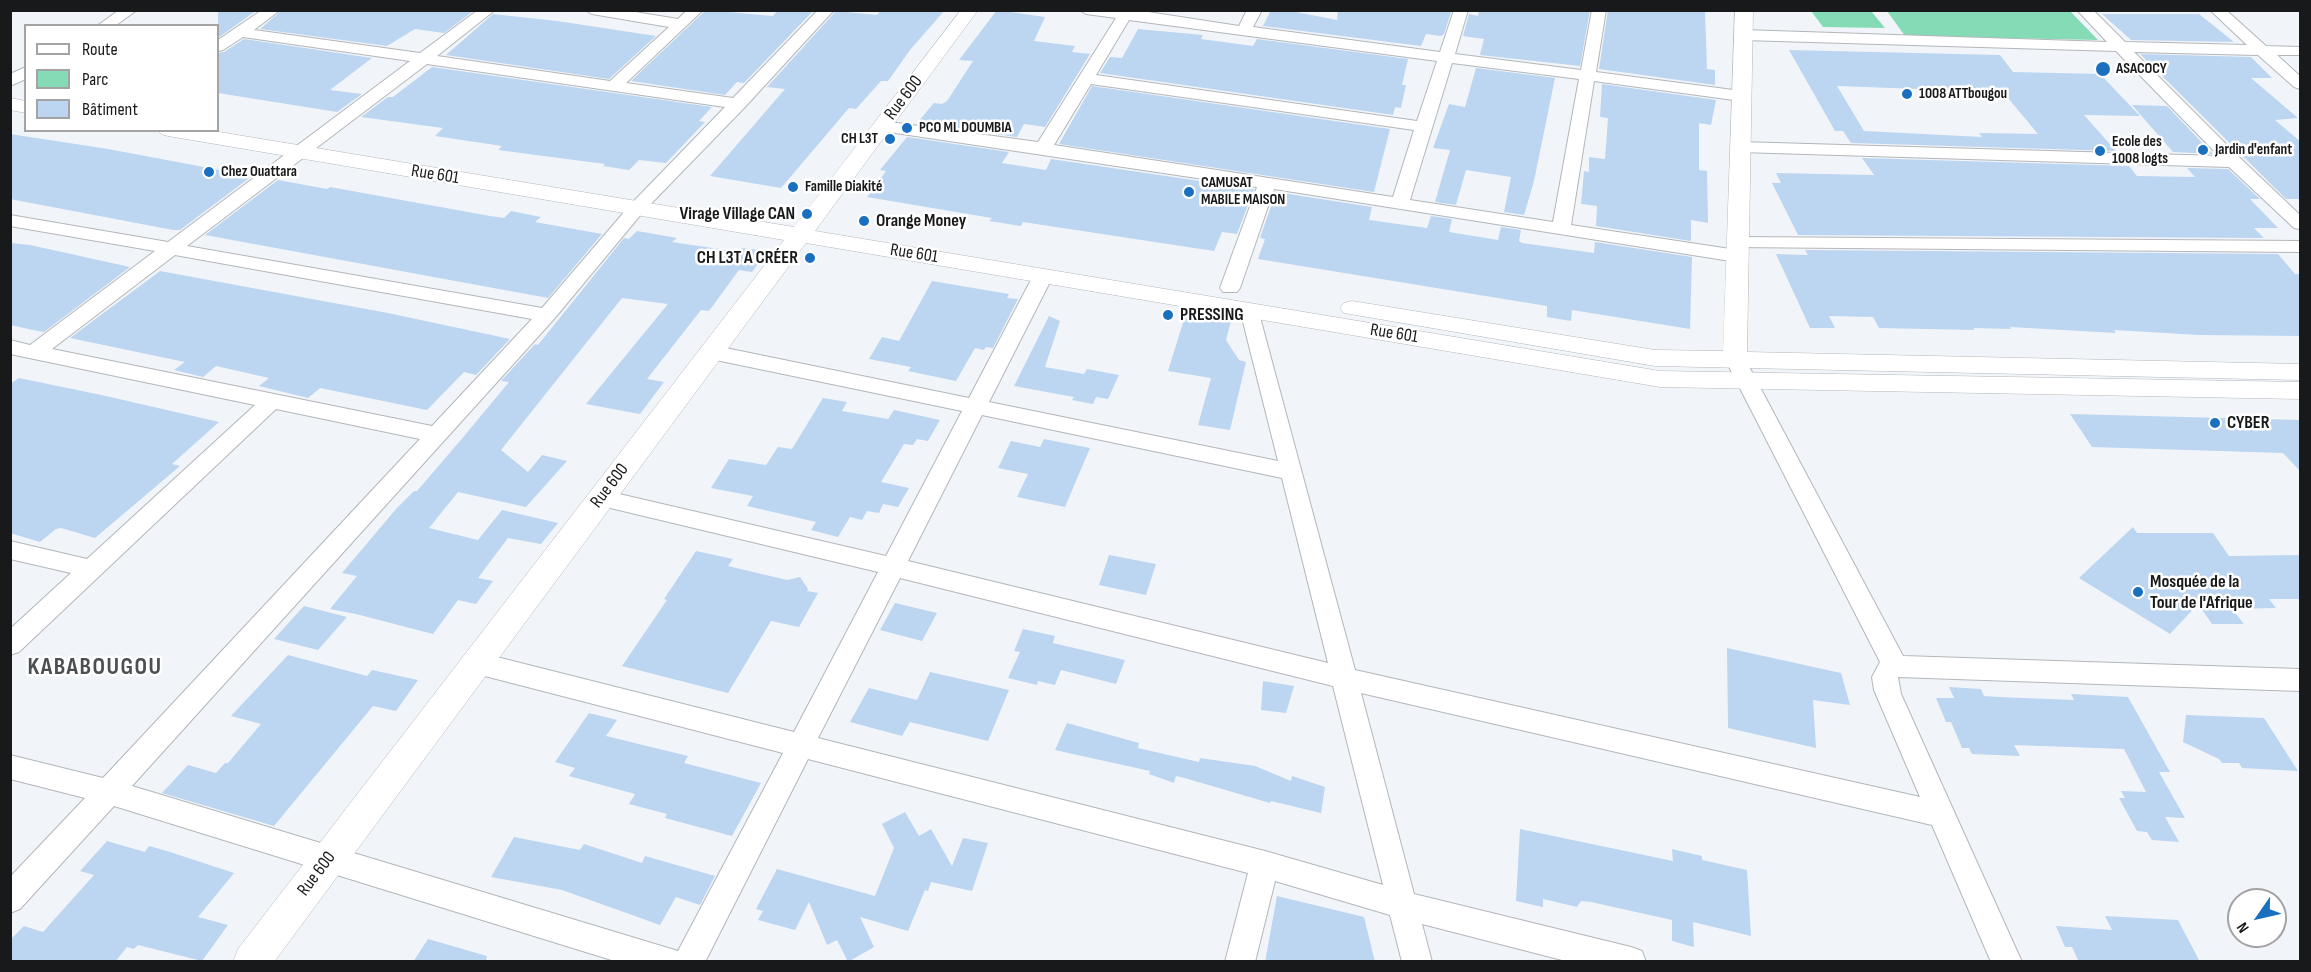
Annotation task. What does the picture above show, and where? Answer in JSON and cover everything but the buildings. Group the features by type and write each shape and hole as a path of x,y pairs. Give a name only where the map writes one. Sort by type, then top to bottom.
{"street":[{"path":"107,24 130,10"},
{"path":"219,45 273,10"},
{"path":"34,352 488,10"},
{"path":"592,10 681,24"},
{"path":"615,85 696,10"},
{"path":"10,899 548,315 644,201 827,10"},
{"name":"Rue 600","path":"251,962 970,10"},
{"path":"1086,10 1127,13 1244,31 1741,96"},
{"path":"1244,31 1255,10"},
{"path":"1399,205 1448,58 1461,10"},
{"path":"1561,227 1599,10"},
{"path":"1744,10 1738,250 1740,370 1895,666"},
{"path":"2084,10 2234,162 2301,224"},
{"path":"2217,10 2301,84"},
{"path":"1043,148 1127,13"},
{"path":"239,32 739,104"},
{"path":"1743,35 1900,43 2117,45 2301,51"},
{"path":"10,81 24,73"},
{"path":"1085,78 1425,127"},
{"name":"Rue 601","path":"219,122 318,138 644,201"},
{"path":"882,126 1043,148 1399,205 1738,250 2301,248"},
{"name":"Rue 601","path":"180,132 299,152 1230,288 1658,368"},
{"path":"1740,147 2234,162"},
{"path":"1230,288 1267,184"},
{"path":"10,220 548,315"},
{"name":"Rue 601","path":"806,227 1043,276 1250,310 1658,368"},
{"path":"689,962 1043,276"},
{"path":"1250,310 1417,962"},
{"path":"10,347 437,435"},
{"path":"711,352 1291,472"},
{"path":"1658,368 2301,391"},
{"path":"1740,370 2301,372"},
{"path":"10,645 271,402"},
{"path":"602,498 1344,678 1941,814"},
{"path":"10,550 92,569"},
{"path":"477,663 1265,864 1403,905 1631,962"},
{"path":"2007,962 1888,694 1884,674 1895,666 2301,680"},
{"path":"10,767 110,792 668,962"},
{"path":"1240,962 1265,864"}],"green space":[{"path":"1811,11 1871,11 1885,28 1823,27"},
{"path":"1887,11 2070,11 2098,40 1905,36"}],"place":[{"name":"ASACOCY","path":"2103,69"},
{"name":"1008 ATTbougou","path":"1907,94"},
{"name":"PCO ML DOUMBIA","path":"907,128"},
{"name":"CH L3T","path":"890,139"},
{"name":"Jardin d'enfant","path":"2203,150"},
{"name":"Ecole des 1008 logts","path":"2100,151"},
{"name":"Chez Ouattara","path":"209,172"},
{"name":"Famille Diakité","path":"793,187"},
{"name":"CAMUSAT MABILE MAISON","path":"1189,192"},
{"name":"Virage Village CAN","path":"807,214"},
{"name":"Orange Money","path":"864,221"},
{"name":"CH L3T A CRÉER","path":"810,258"},
{"name":"PRESSING","path":"1168,315"},
{"name":"CYBER","path":"2215,423"},
{"name":"Mosquée de la Tour de l'Afrique","path":"2138,592"}],"district":[{"name":"KABABOUGOU","path":"95,668"}]}
